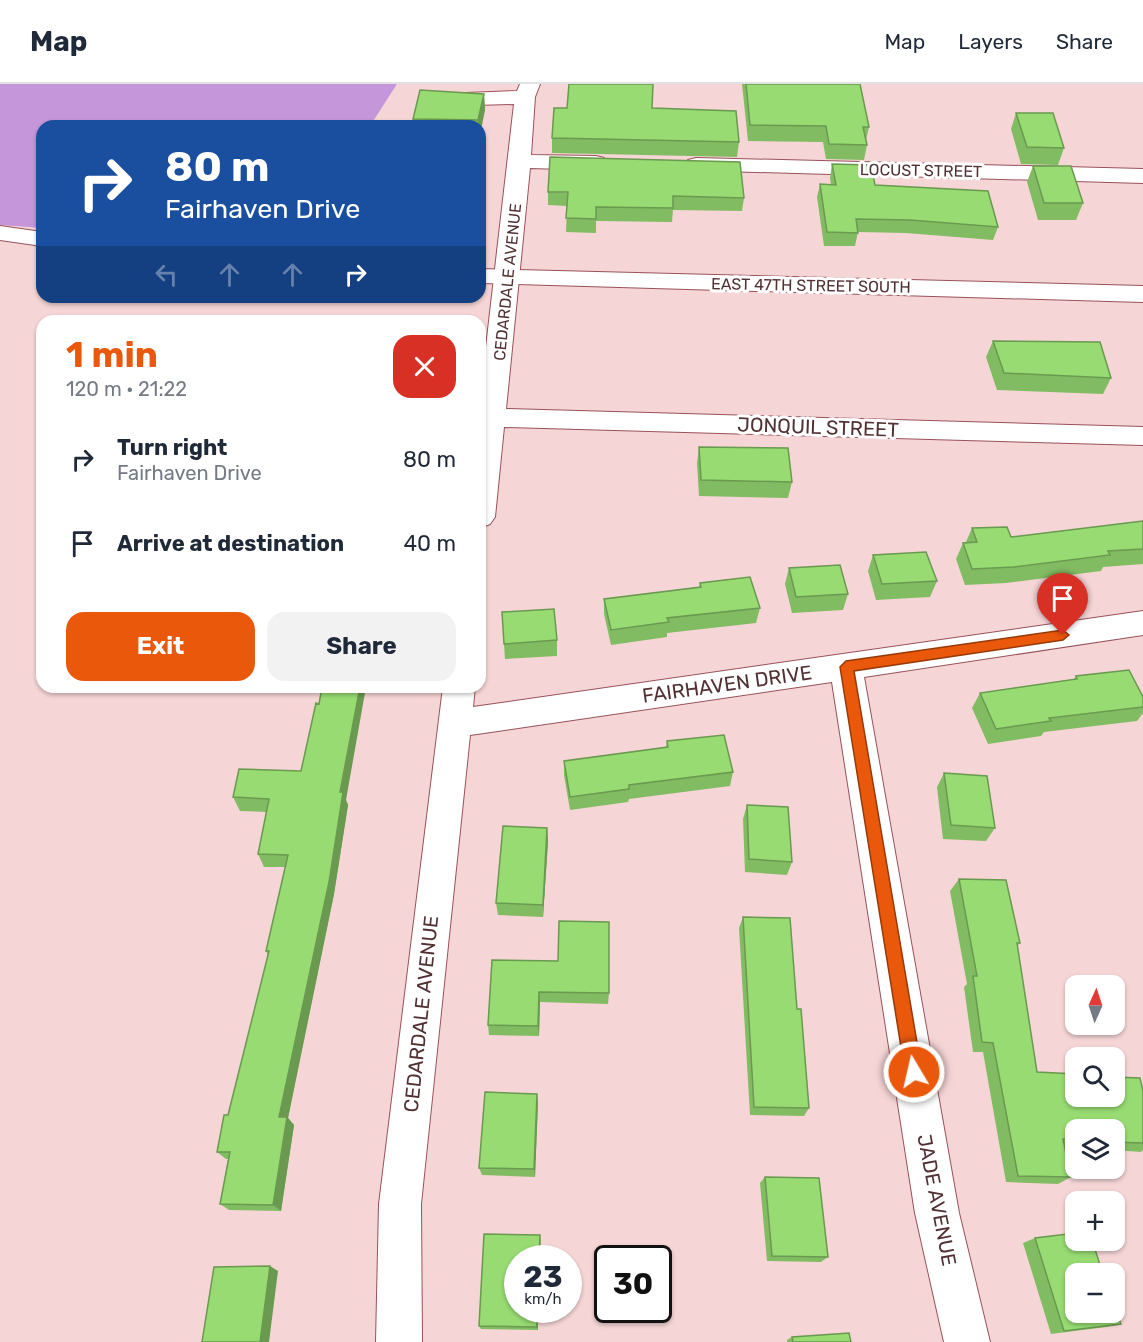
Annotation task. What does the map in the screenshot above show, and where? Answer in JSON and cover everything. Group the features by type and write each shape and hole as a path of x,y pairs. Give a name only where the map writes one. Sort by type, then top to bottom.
{"street":[{"path":"432,100 528,90"},
{"name":"CEDARDALE AVENUE","path":"486,468 492,418 488,388 507,277 528,90"},
{"path":"520,161 617,163"},
{"name":"LOCUST STREET","path":"672,165 1143,176"},
{"path":"0,233 36,238"},
{"name":"EAST 47TH STREET SOUTH","path":"486,276 1143,294"},
{"name":"JONQUIL STREET","path":"492,418 1143,436"},
{"name":"FAIRHAVEN DRIVE","path":"454,724 1143,623"},
{"name":"JADE AVENUE","path":"846,667 937,1213 968,1342"},
{"name":"CEDARDALE AVENUE","path":"399,1342 400,1204 458,693"}],"shaded area":[{"path":"0,84 397,84 374,120 36,120 36,228 0,225"}],"building":[{"path":"569,84 653,84 652,108 736,111 739,142 552,138 554,108 567,108"},
{"path":"746,84 860,84 869,127 863,127 867,145 829,144 826,126 750,125"},
{"path":"420,90 484,94 478,120 413,119"},
{"path":"1016,113 1053,113 1064,148 1027,147"},
{"path":"550,157 740,162 744,198 673,196 673,208 596,207 596,219 566,218 568,192 548,192"},
{"path":"832,164 871,165 875,185 988,191 998,227 910,220 856,219 858,233 827,232 820,184 836,185"},
{"path":"1033,166 1071,166 1083,203 1044,203"},
{"path":"993,341 1100,342 1111,378 1004,373"},
{"path":"699,447 788,448 792,482 701,480"},
{"path":"1143,521 1143,549 1108,551 1110,555 1014,567 972,569 963,543 977,542 972,528 1007,527 1011,537"},
{"path":"926,552 937,581 882,584 873,555"},
{"path":"840,565 848,594 796,597 789,568"},
{"path":"750,577 760,608 667,618 669,622 611,630 604,599 701,587 700,583"},
{"path":"554,609 557,640 504,644 502,612"},
{"path":"1129,670 1143,697 1143,707 1049,718 1051,721 996,729 980,693 1077,679 1076,676"},
{"path":"321,693 359,693 340,792 343,792 329,882 279,1117 287,1117 273,1205 220,1204 230,1152 217,1152 224,1115 228,1115 269,951 266,951 288,855 258,854 269,799 233,797 239,769 301,771 316,703 319,704"},
{"path":"724,735 733,772 629,785 629,789 570,797 564,761 668,747 667,741"},
{"path":"944,773 987,776 995,828 951,825"},
{"path":"747,805 788,807 792,862 749,859"},
{"path":"503,826 547,828 543,905 496,903"},
{"path":"959,879 1006,880 1020,943 1017,943 1037,1072 1065,1073 1065,1107 1125,1107 1125,1077 1140,1078 1143,1091 1143,1143 1125,1142 1125,1119 1065,1119 1065,1139 1063,1139 1065,1177 1018,1176 993,1043 982,1042 973,976 977,976"},
{"path":"743,917 790,918 797,1009 801,1009 809,1108 754,1107"},
{"path":"559,921 609,922 609,993 539,992 538,1026 488,1025 492,960 558,961"},
{"path":"485,1092 537,1094 534,1169 479,1168"},
{"path":"765,1177 819,1178 828,1257 772,1256"},
{"path":"484,1234 540,1235 540,1245 504,1245 504,1323 537,1323 537,1327 479,1326"},
{"path":"1065,1234 1065,1251 1096,1251 1099,1263 1065,1263 1065,1323 1121,1324 1064,1331 1035,1238"},
{"path":"270,1266 260,1342 202,1342 214,1267"},
{"path":"849,1333 851,1342 793,1342 792,1337"}],"route":[{"path":"914,1072 846,667 1063,635"}]}
